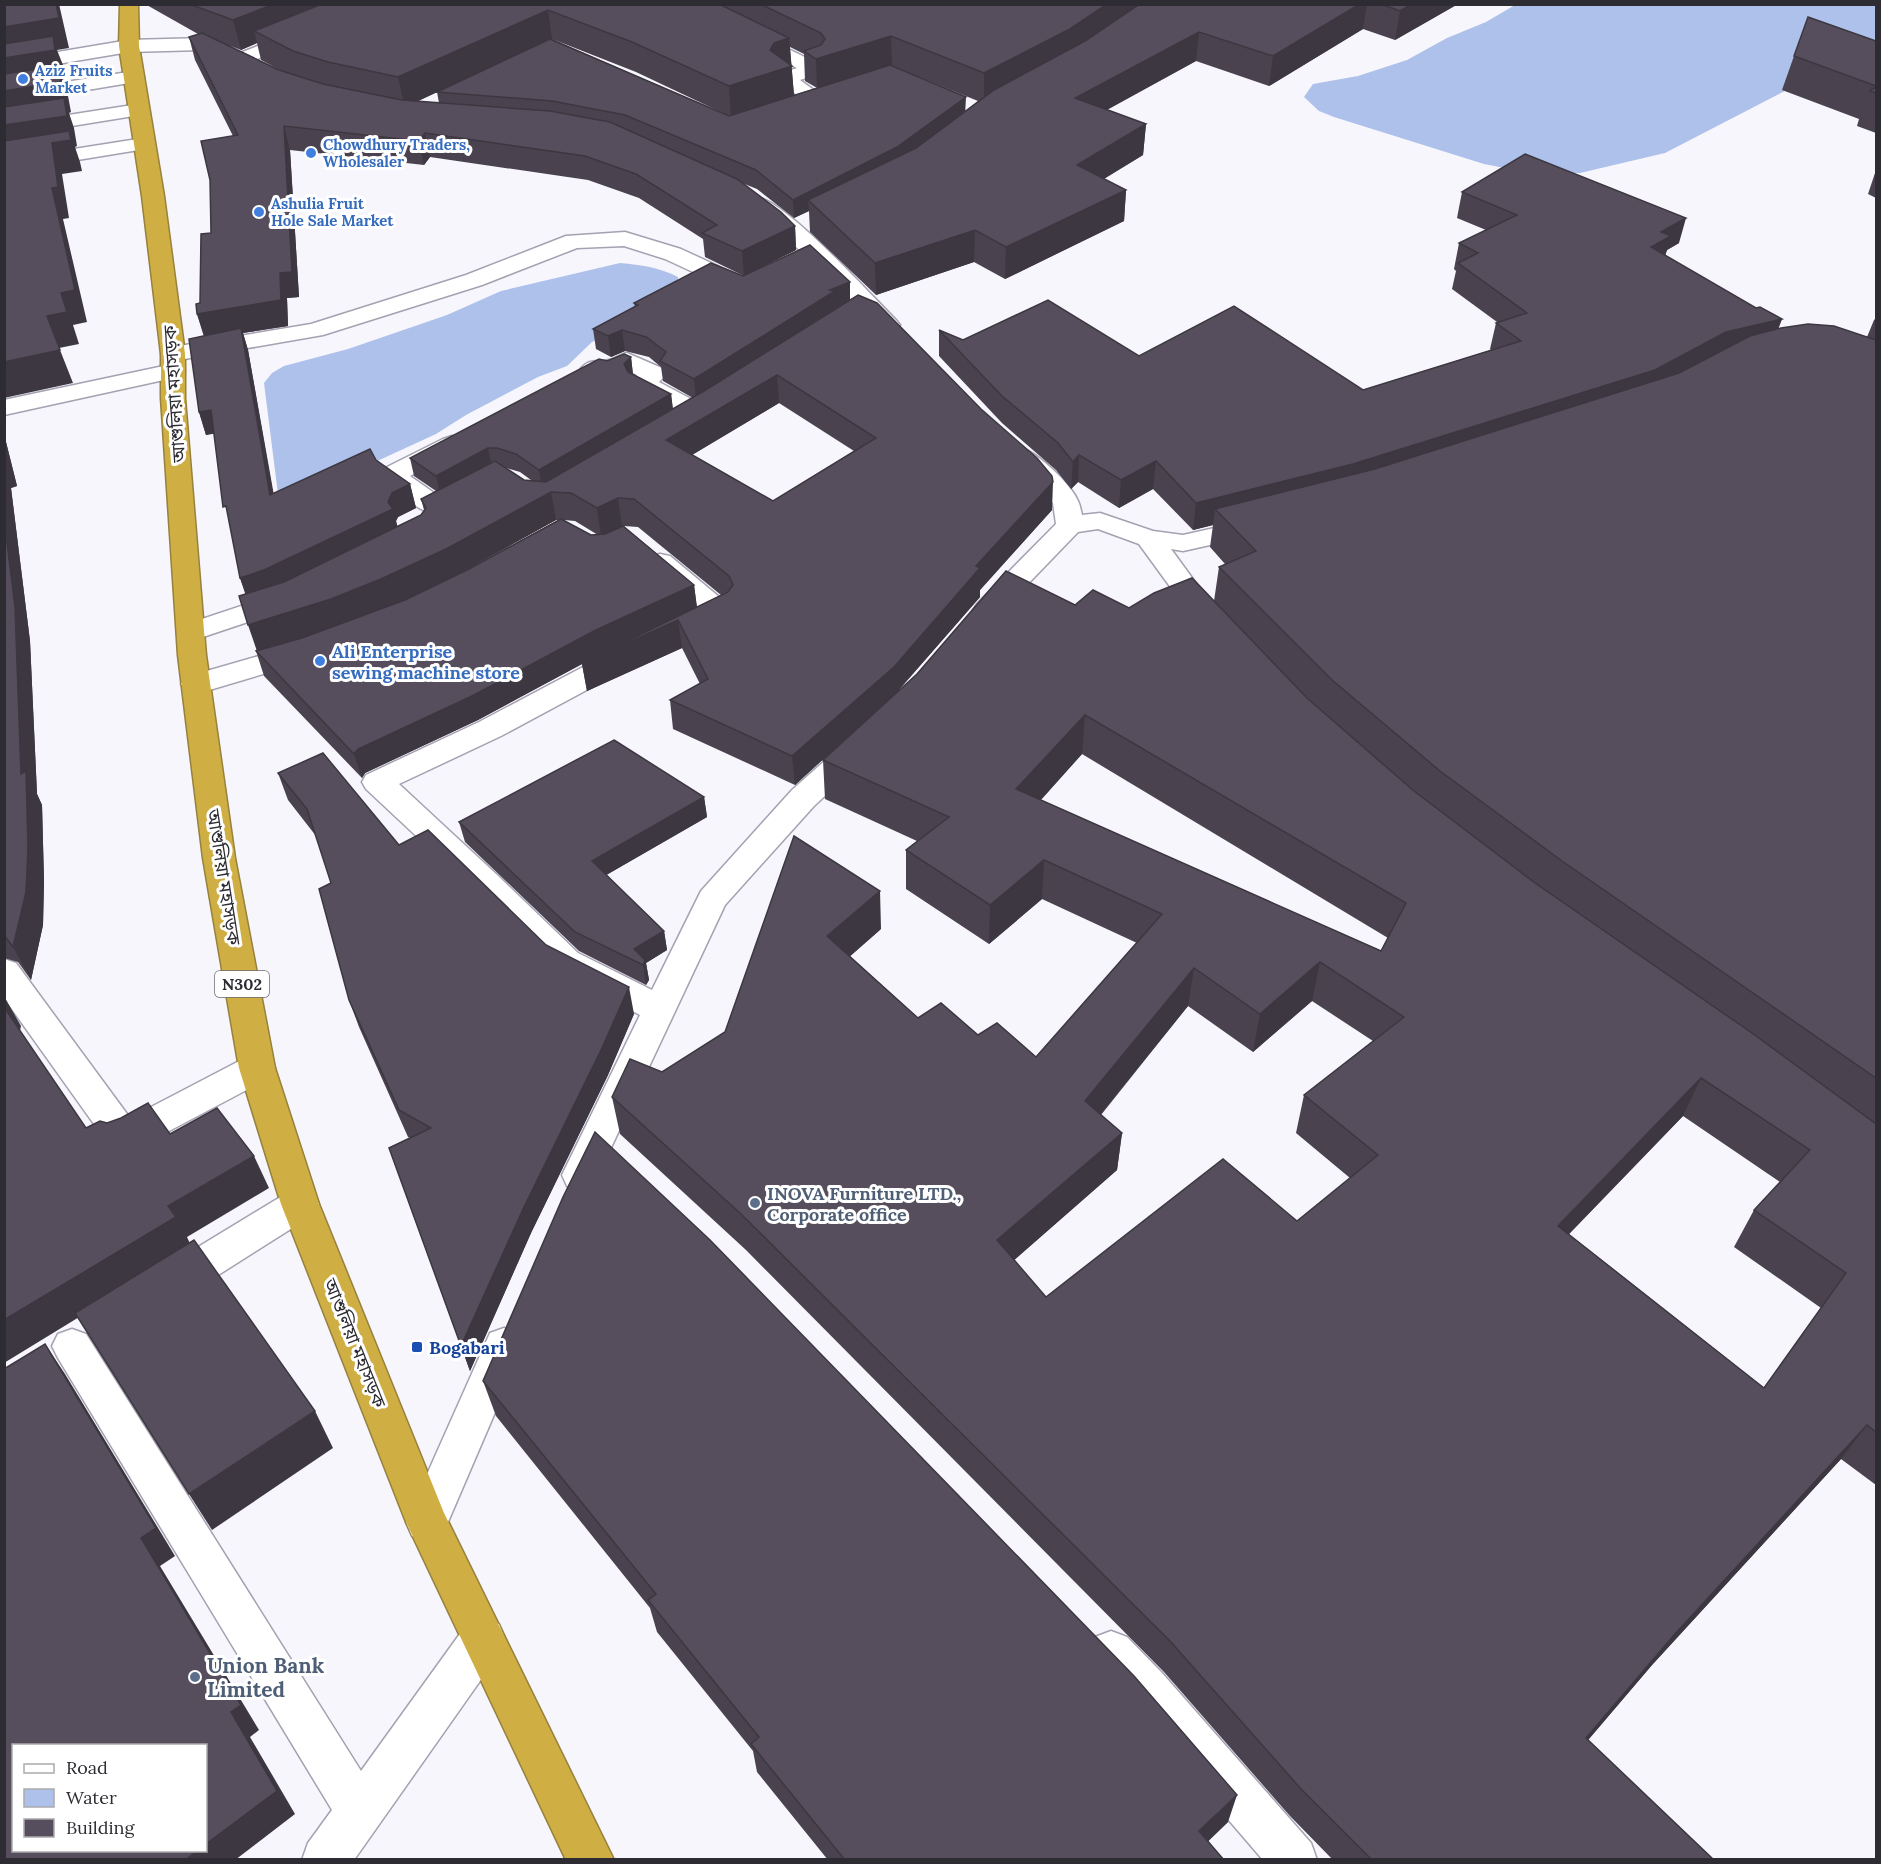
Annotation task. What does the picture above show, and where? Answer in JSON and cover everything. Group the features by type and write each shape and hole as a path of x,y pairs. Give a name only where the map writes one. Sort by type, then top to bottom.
{"highway":[{"name":"N302","path":"129,4 131,61"},
{"name":"আশুলিয়া মহাসড়ক","path":"131,61 173,362 196,684 219,858 257,1068 300,1204 427,1522 591,1860"}],"street":[{"path":"239,60 381,4"},
{"path":"680,4 814,69 784,79 816,99"},
{"path":"4,98 131,61 205,44 273,78"},
{"path":"4,67 131,61"},
{"path":"795,105 837,92"},
{"path":"4,131 139,110"},
{"path":"4,166 144,144"},
{"path":"738,191 802,225 803,258 856,311 905,341"},
{"path":"4,408 173,362 315,330 474,280 574,241 626,239 673,254 744,287 764,278"},
{"path":"569,383 600,366 609,370 627,360 655,374 641,383 686,418 719,398"},
{"path":"439,508 392,475 476,431"},
{"path":"999,437 1046,478 1066,502 1070,525"},
{"path":"971,628 1000,594 1070,525 1100,521 1149,538 1183,543 1282,520"},
{"path":"1149,538 1201,612 1225,637"},
{"path":"638,543 720,612 611,663 490,729 377,782 485,882 566,962 659,1009"},
{"path":"191,632 282,602 303,592"},
{"path":"196,684 325,644"},
{"path":"567,1202 610,1150 659,1009 712,899 803,798 880,727"},
{"path":"4,972 124,1138 257,1068"},
{"path":"141,1303 300,1204"},
{"path":"427,1522 515,1318"},
{"path":"72,1346 359,1811"},
{"path":"1088,1630 1146,1689 1294,1860"},
{"path":"325,1860 483,1639"}],"water":[{"path":"1515,5 1876,5 1876,53 1802,82 1665,153 1580,173 1525,172 1484,164 1334,117 1319,111 1304,97 1313,84 1358,76 1407,60 1447,38 1486,22"},
{"path":"620,263 664,271 678,277 678,287 632,321 592,342 567,366 538,377 466,415 436,434 279,502 264,383 272,373 284,366 348,349 447,315 501,291"}],"building":[{"path":"4,4 56,4 59,18 4,27"},
{"path":"189,4 274,4 233,20"},
{"path":"322,4 719,4 789,38 774,43 770,50 792,66 729,86 632,42 548,10 398,77 328,62 293,51 254,31"},
{"path":"760,4 1107,4 1068,30 984,73 891,36 816,59 804,51 821,45 825,39 821,33"},
{"path":"1140,4 1360,4 1273,56 1199,32 1075,98 1146,124 1077,165 1126,190 1006,247 975,230 875,263 808,200 916,148 994,90 1085,41"},
{"path":"1381,4 1412,4 1400,11"},
{"path":"1808,17 1876,41 1876,86 1794,56"},
{"path":"202,33 279,70 323,84 402,100 550,111 610,122 737,179 781,212 795,226 742,251 702,233 717,225 636,174 585,156 425,133 419,141 284,126 292,272 280,273 281,300 197,314 196,304 200,303 201,234 211,233 210,180 201,141 238,135 189,37"},
{"path":"53,36 55,50 4,58 4,44"},
{"path":"550,39 729,116 890,65 966,97 897,147 793,200 756,170 625,115 552,101 437,92"},
{"path":"58,66 61,82 4,91 4,74"},
{"path":"64,98 67,116 4,125 4,107"},
{"path":"69,131 71,140 52,143 58,187 52,188 75,290 61,293 67,312 47,316 60,350 4,362 4,141"},
{"path":"1525,154 1686,218 1661,232 1671,236 1651,247 1756,308 1760,307 1782,319 1726,332 1655,370 1353,464 1196,503 1156,461 1121,480 1079,455 1073,462 1058,443 1002,396 939,330 963,340 1048,300 1139,356 1234,306 1363,390 1521,341 1496,323 1527,313 1458,263 1478,253 1459,243 1517,215 1462,192"},
{"path":"810,245 850,282 830,290 835,291 694,379 660,361 666,352 646,337 622,330 608,336 593,329 638,305 634,303 711,263 743,276"},
{"path":"858,295 877,303 981,409 1037,458 1052,476 1053,482 976,566 980,568 894,667 792,756 670,700 708,679 678,620 582,663 728,592 733,585 729,576 634,499 618,498 597,508 571,493 551,492 446,549 381,579 331,599 248,625 239,596 284,582 421,515 426,508 421,499 495,461 524,480 546,482 704,391","holes":["777,375 876,438 773,501 666,440"]},
{"path":"1808,324 1834,326 1876,340 1876,1078 1562,861 1440,771 1332,680 1219,567 1256,551 1215,509 1375,469 1679,373 1750,336"},
{"path":"241,328 270,495 370,449 376,460 410,484 392,493 388,502 393,509 264,570 240,578 226,506 223,507 211,410 199,412 189,339"},
{"path":"624,354 631,357 624,364 628,372 671,394 539,470 516,454 497,448 488,448 436,476 410,458 599,359 607,361"},
{"path":"4,519 15,607 21,774 26,771 28,848 26,892 13,947 4,935"},
{"path":"561,519 591,535 605,534 623,526 694,585 596,630 472,696 358,749 354,754 256,651 302,638 405,600 469,569"},
{"path":"1006,571 1075,605 1093,590 1129,608 1154,593 1192,578 1307,698 1414,791 1535,883 1752,1033 1876,1124 1876,1432 1867,1425 1674,1635 1586,1738 1714,1860 1372,1860 1301,1789 1170,1641 741,1214 612,1097 630,1059 662,1072 725,1032 794,836 880,891 827,936 918,1018 941,1003 978,1035 997,1023 1036,1057 1162,914 1044,860 990,905 906,850 949,817 823,760 917,674","holes":["1085,715 1406,903 1381,951 1016,789","1320,962 1404,1017 1304,1095 1378,1155 1297,1221 1223,1159 1046,1297 997,1240 1122,1133 1085,1101 1194,968 1260,1014","1701,1078 1810,1150 1754,1210 1846,1273 1764,1388 1558,1226"]},
{"path":"614,740 704,797 592,861 664,931 634,949 645,960 643,965 575,932 459,822"},
{"path":"323,753 399,845 428,830 546,945 629,987 602,1048 524,1207 461,1346 389,1148 431,1128 399,1110 349,1000 319,889 331,883 307,809 278,773"},
{"path":"4,1007 86,1128 100,1121 107,1123 121,1118 148,1103 170,1134 217,1108 254,1156 168,1206 176,1217 4,1320"},
{"path":"595,1132 710,1240 1134,1676 1237,1795 1199,1831 1224,1860 845,1860 751,1744 759,1737 648,1600 656,1594 483,1381 563,1197"},
{"path":"194,1240 315,1411 189,1494 75,1313"},
{"path":"45,1344 156,1528 141,1538 241,1705 231,1712 277,1791 207,1843 207,1744 12,1744 12,1852 196,1852 185,1860 4,1860 4,1369"}],"place":[{"name":"Aziz Fruits Market","path":"23,79"},
{"name":"Chowdhury Traders, Wholesaler","path":"311,153"},
{"name":"Ashulia Fruit Hole Sale Market","path":"259,212"},
{"name":"Ali Enterprise sewing machine store","path":"320,661"},
{"name":"INOVA Furniture LTD., Corporate office","path":"755,1203"},
{"name":"Bogabari","path":"417,1347"},
{"name":"Union Bank Limited","path":"195,1677"}]}
